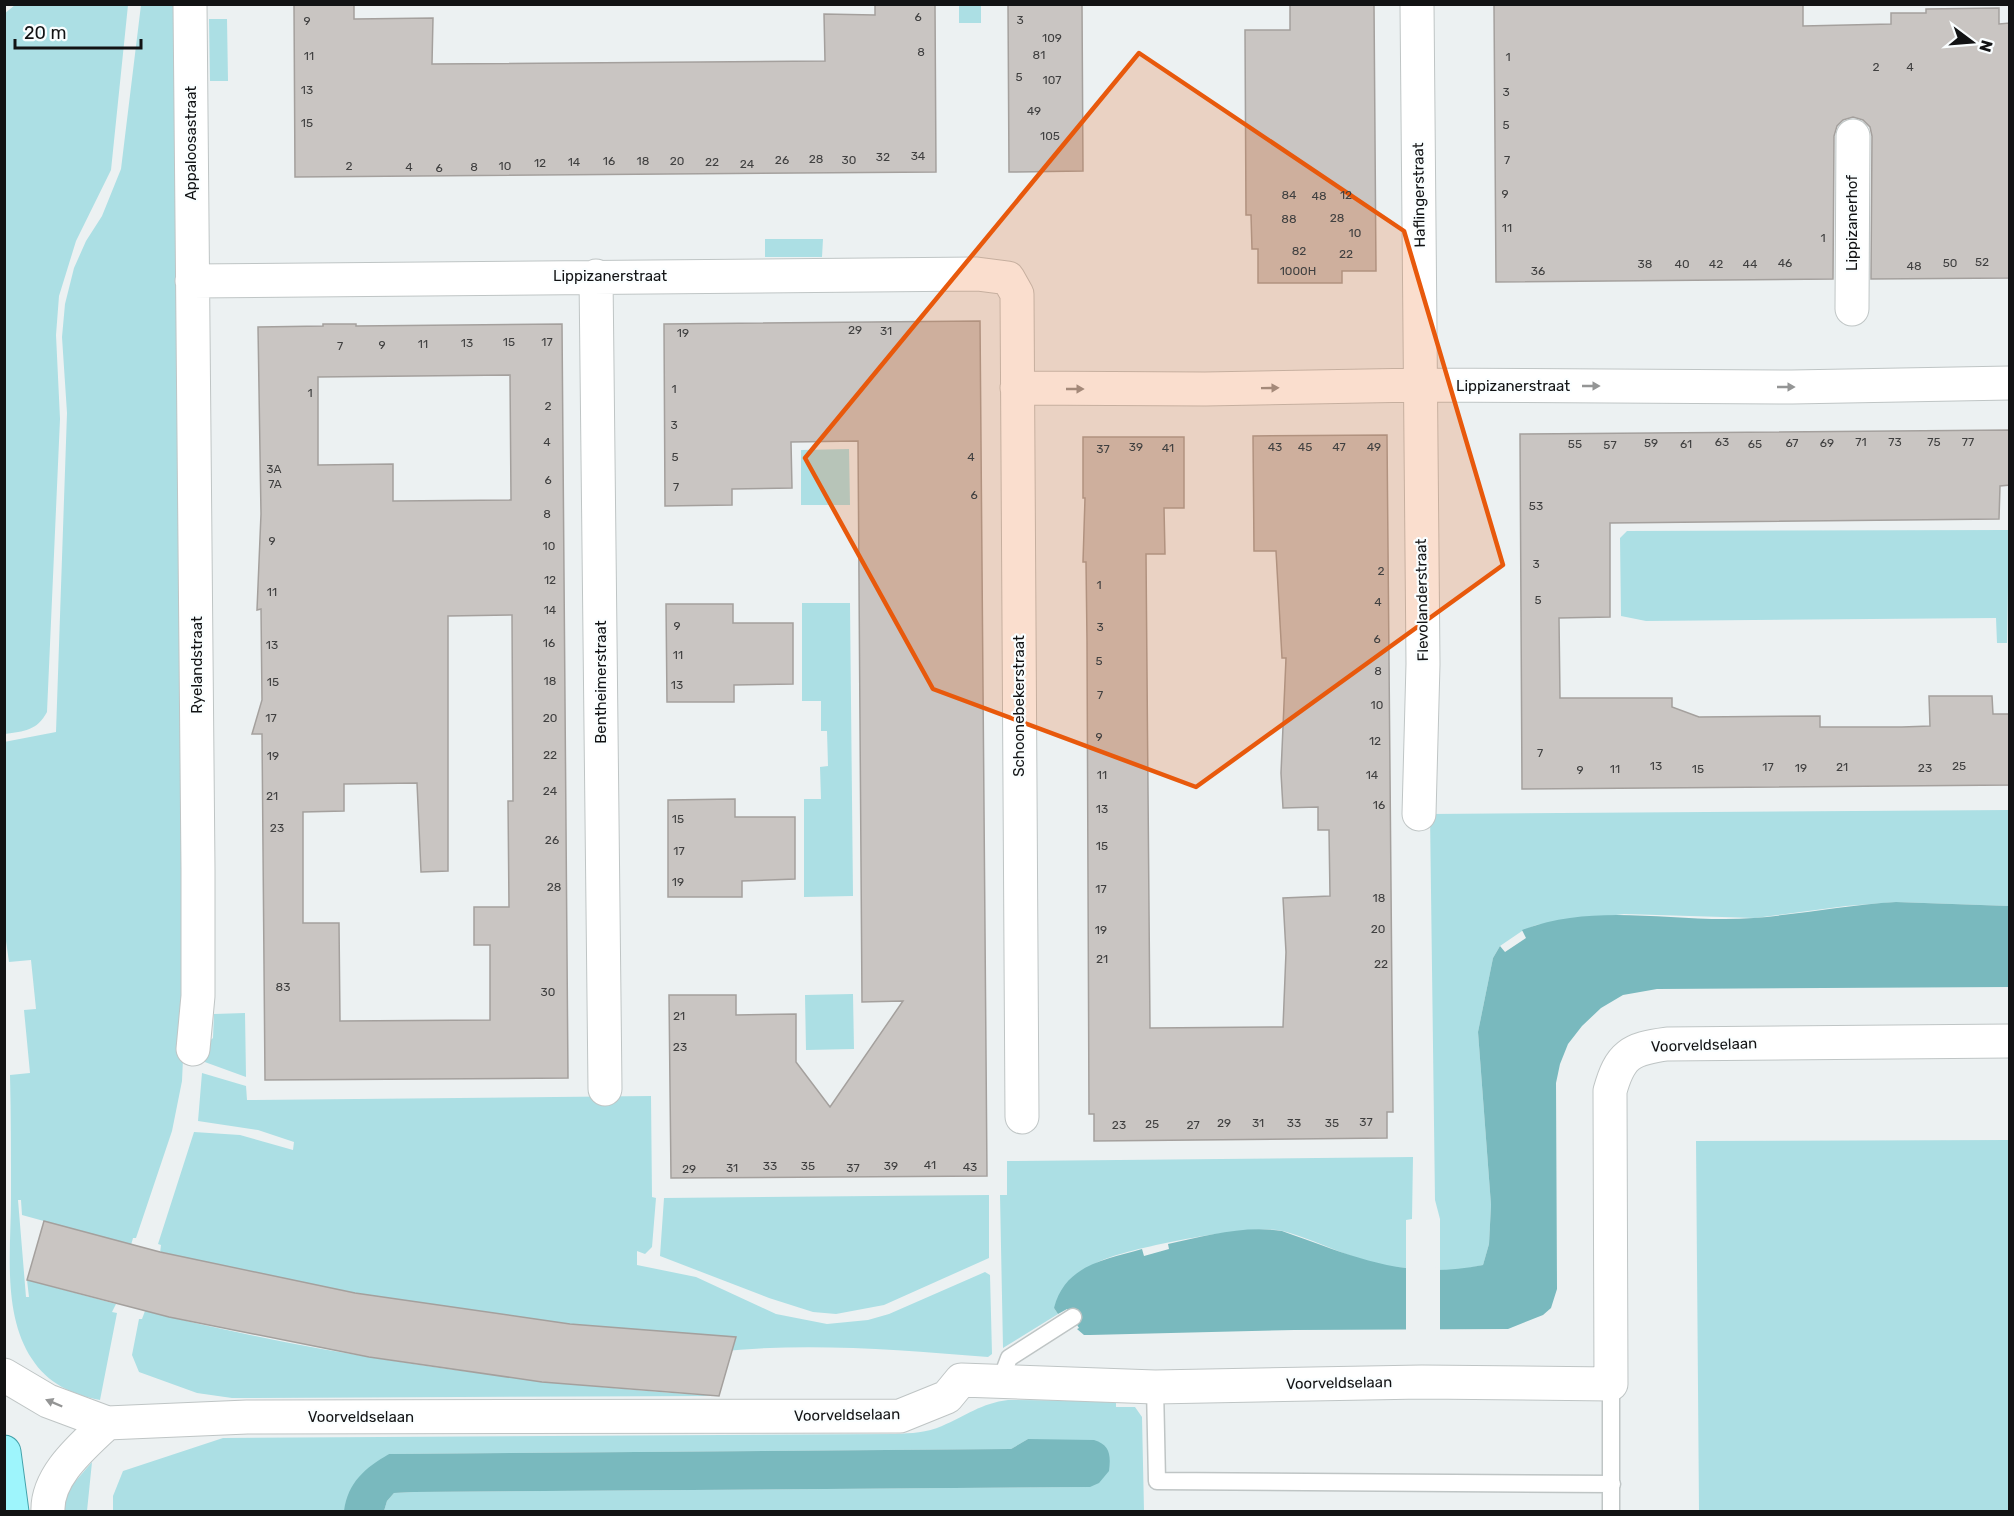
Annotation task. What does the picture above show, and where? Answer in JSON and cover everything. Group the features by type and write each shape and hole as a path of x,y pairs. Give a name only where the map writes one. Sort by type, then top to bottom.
{"main road":[{"path":"4,1452 12,1512"}],"street":[{"name":"Appaloosastraat","path":"190,4 192,281"},
{"name":"Haflingerstraat","path":"1417,4 1420,385"},
{"name":"Lippizanerhof","path":"1852,309 1853,136"},
{"name":"Lippizanerstraat","path":"192,281 990,274 1008,278 1017,294"},
{"name":"Bentheimerstraat","path":"596,276 605,1089"},
{"name":"Ryelandstraat","path":"192,281 198,915 198,996 193,1049"},
{"name":"Schoonebekerstraat","path":"1017,294 1022,1117"},
{"name":"Lippizanerstraat","path":"1017,388 1194,389 1420,385 1792,387 2010,383"},
{"name":"Flevolanderstraat","path":"1419,814 1423,664 1420,385"},
{"name":"Voorveldselaan","path":"4,1375 48,1401 106,1423 259,1417 900,1416 947,1397 961,1380 1155,1387 1422,1382 1611,1384 1610,1091 1617,1067 1627,1056 1640,1048 1666,1044 2010,1041"},
{"path":"48,1512 48,1503 64,1465 106,1423"}],"lane":[{"path":"1000,1382 1009,1358 1073,1317"},
{"name":"Voorveldselaan","path":"1611,1384 1611,1512"},
{"path":"1155,1387 1157,1481 1612,1484"}],"highlighted area":[{"path":"1139,53 1404,231 1503,565 1196,787 933,689 805,458"}],"shaded area":[{"path":"15,5 128,5 111,170 76,241 59,296 56,335 60,419 47,712 34,727 5,734 4,14"},
{"path":"141,5 176,5 185,1015 182,1081 172,1131 136,1238 133,1238 131,1245 22,1215 21,1200 18,1200 26,1297 29,1297 27,1280 116,1304 112,1312 117,1313 100,1400 62,1387 45,1375 32,1359 22,1341 12,1302 10,1281 10,1075 30,1073 24,1010 36,1009 31,960 9,962 5,934 4,742 56,732 67,413 62,337 65,304 74,268 86,241 102,216 121,169"},
{"path":"959,5 981,5 981,23 959,23"},
{"path":"209,19 227,19 228,81 210,81"},
{"path":"765,239 823,239 822,257 765,257"},
{"path":"849,449 850,505 801,505 801,450"},
{"path":"2009,530 2007,643 1997,643 1996,618 1646,621 1621,616 1620,538 1627,531"},
{"path":"802,603 850,603 853,896 804,897 804,799 821,799 820,767 828,766 827,731 821,731 821,701 802,701"},
{"path":"2009,810 2009,906 1896,902 1755,918 1624,914 1536,925 1522,931 1500,946 1493,958 1478,1032 1491,1205 1489,1244 1483,1265 1451,1272 1440,1271 1440,1219 1435,1200 1430,814"},
{"path":"1896,902 2009,906 2009,987 1657,989 1623,995 1601,1008 1582,1026 1568,1044 1556,1083 1557,1289 1551,1308 1543,1315 1508,1329 1294,1330 1084,1335 1077,1329 1079,1328 1067,1309 1058,1314 1054,1308 1067,1282 1088,1266 1142,1249 1144,1256 1169,1249 1168,1244 1239,1230 1282,1231 1356,1257 1404,1268 1429,1270 1483,1265 1489,1244 1491,1205 1478,1032 1493,958 1500,946 1505,952 1526,938 1522,930 1551,921 1579,917 1638,915 1754,918"},
{"path":"853,994 854,1049 806,1050 805,995"},
{"path":"245,1013 246,1077 202,1061 204,1046 213,1038 214,1014"},
{"path":"202,1073 246,1086 247,1100 651,1096 652,1197 656,1198 652,1247 645,1254 637,1251 637,1265 696,1277 776,1314 827,1324 868,1320 889,1314 985,1272 990,1275 992,1354 988,1357 828,1347 788,1347 709,1352 669,1358 160,1253 161,1245 158,1244 194,1132 240,1135 293,1150 294,1142 258,1130 198,1121"},
{"path":"2009,1140 2009,1511 1699,1511 1696,1141"},
{"path":"1413,1157 1412,1219 1406,1220 1406,1268 1390,1267 1359,1259 1283,1231 1246,1230 1190,1238 1135,1250 1098,1262 1081,1276 1054,1308 1058,1314 1003,1348 1000,1195 1007,1195 1007,1161"},
{"path":"989,1195 989,1258 884,1305 836,1314 813,1312 769,1298 660,1256 664,1198"},
{"path":"145,1311 287,1342 430,1367 574,1384 719,1396 232,1398 197,1393 139,1372 132,1355 139,1319 142,1319"},
{"path":"1008,1400 1116,1401 1116,1407 1135,1407 1142,1417 1144,1511 384,1511 387,1501 394,1493 414,1492 1090,1487 1028,1439 1011,1449 389,1454 344,1511 113,1512 113,1496 123,1471 223,1438 895,1434 931,1430 982,1407"},
{"path":"1028,1439 1094,1440 1108,1451 1109,1471 1099,1483 1090,1487 394,1493 387,1501 384,1511 344,1511 349,1492 359,1477 389,1454 1011,1449"},
{"path":"92,1462 87,1511 61,1512 67,1491"}],"pier":[{"path":"1406,1265 1440,1268 1440,1333 1406,1333"}],"building":[{"path":"294,4 354,4 354,19 433,18 432,64 825,61 824,14 875,15 875,4 935,4 936,172 295,177"},
{"path":"1008,4 1082,4 1083,171 1009,172"},
{"path":"1374,4 1376,271 1342,271 1342,283 1258,283 1258,249 1252,249 1251,215 1246,215 1245,30 1290,30 1290,5"},
{"path":"1803,4 1803,26 1891,24 1891,13 1926,13 1926,9 1999,8 1999,24 2010,23 2010,278 1871,279 1872,136 1870,127 1863,120 1853,117 1843,120 1837,126 1834,136 1833,279 1496,282 1494,5"},
{"path":"980,321 987,1176 671,1178 669,995 736,995 736,1015 796,1014 796,1062 830,1107 903,1001 862,1002 858,441 791,442 792,488 732,489 732,505 665,506 664,324"},
{"path":"323,324 356,324 356,326 562,324 568,1078 265,1080 262,734 252,734 262,700 261,609 257,610 261,514 258,327 323,326","holes":["510,375 511,500 393,501 393,464 318,465 318,377","512,615 513,801 508,801 509,907 474,907 474,945 490,945 490,1020 340,1021 339,923 303,923 303,812 344,811 344,784 417,783 421,872 448,871 448,616"]},
{"path":"2010,430 2010,485 2000,486 1999,519 1610,523 1610,617 1559,618 1560,698 1672,698 1672,707 1699,717 1820,716 1820,727 1902,727 1930,726 1929,696 1992,696 1993,714 2010,714 2010,785 1522,789 1520,434"},
{"path":"1387,435 1393,1112 1387,1112 1387,1138 1094,1141 1094,1114 1089,1114 1087,641 1086,562 1083,562 1085,498 1083,498 1083,437 1184,437 1184,508 1164,508 1165,554 1146,554 1150,1028 1283,1027 1286,952 1283,898 1330,896 1329,830 1318,830 1318,807 1283,808 1281,773 1286,658 1282,658 1276,551 1254,551 1253,436"},
{"path":"666,604 733,604 733,623 793,623 793,684 734,685 734,702 667,702"},
{"path":"735,799 735,817 795,817 795,879 742,881 742,897 668,897 668,800"},
{"path":"44,1221 160,1252 355,1293 570,1324 736,1337 719,1396 542,1382 369,1357 169,1317 27,1280"}]}
